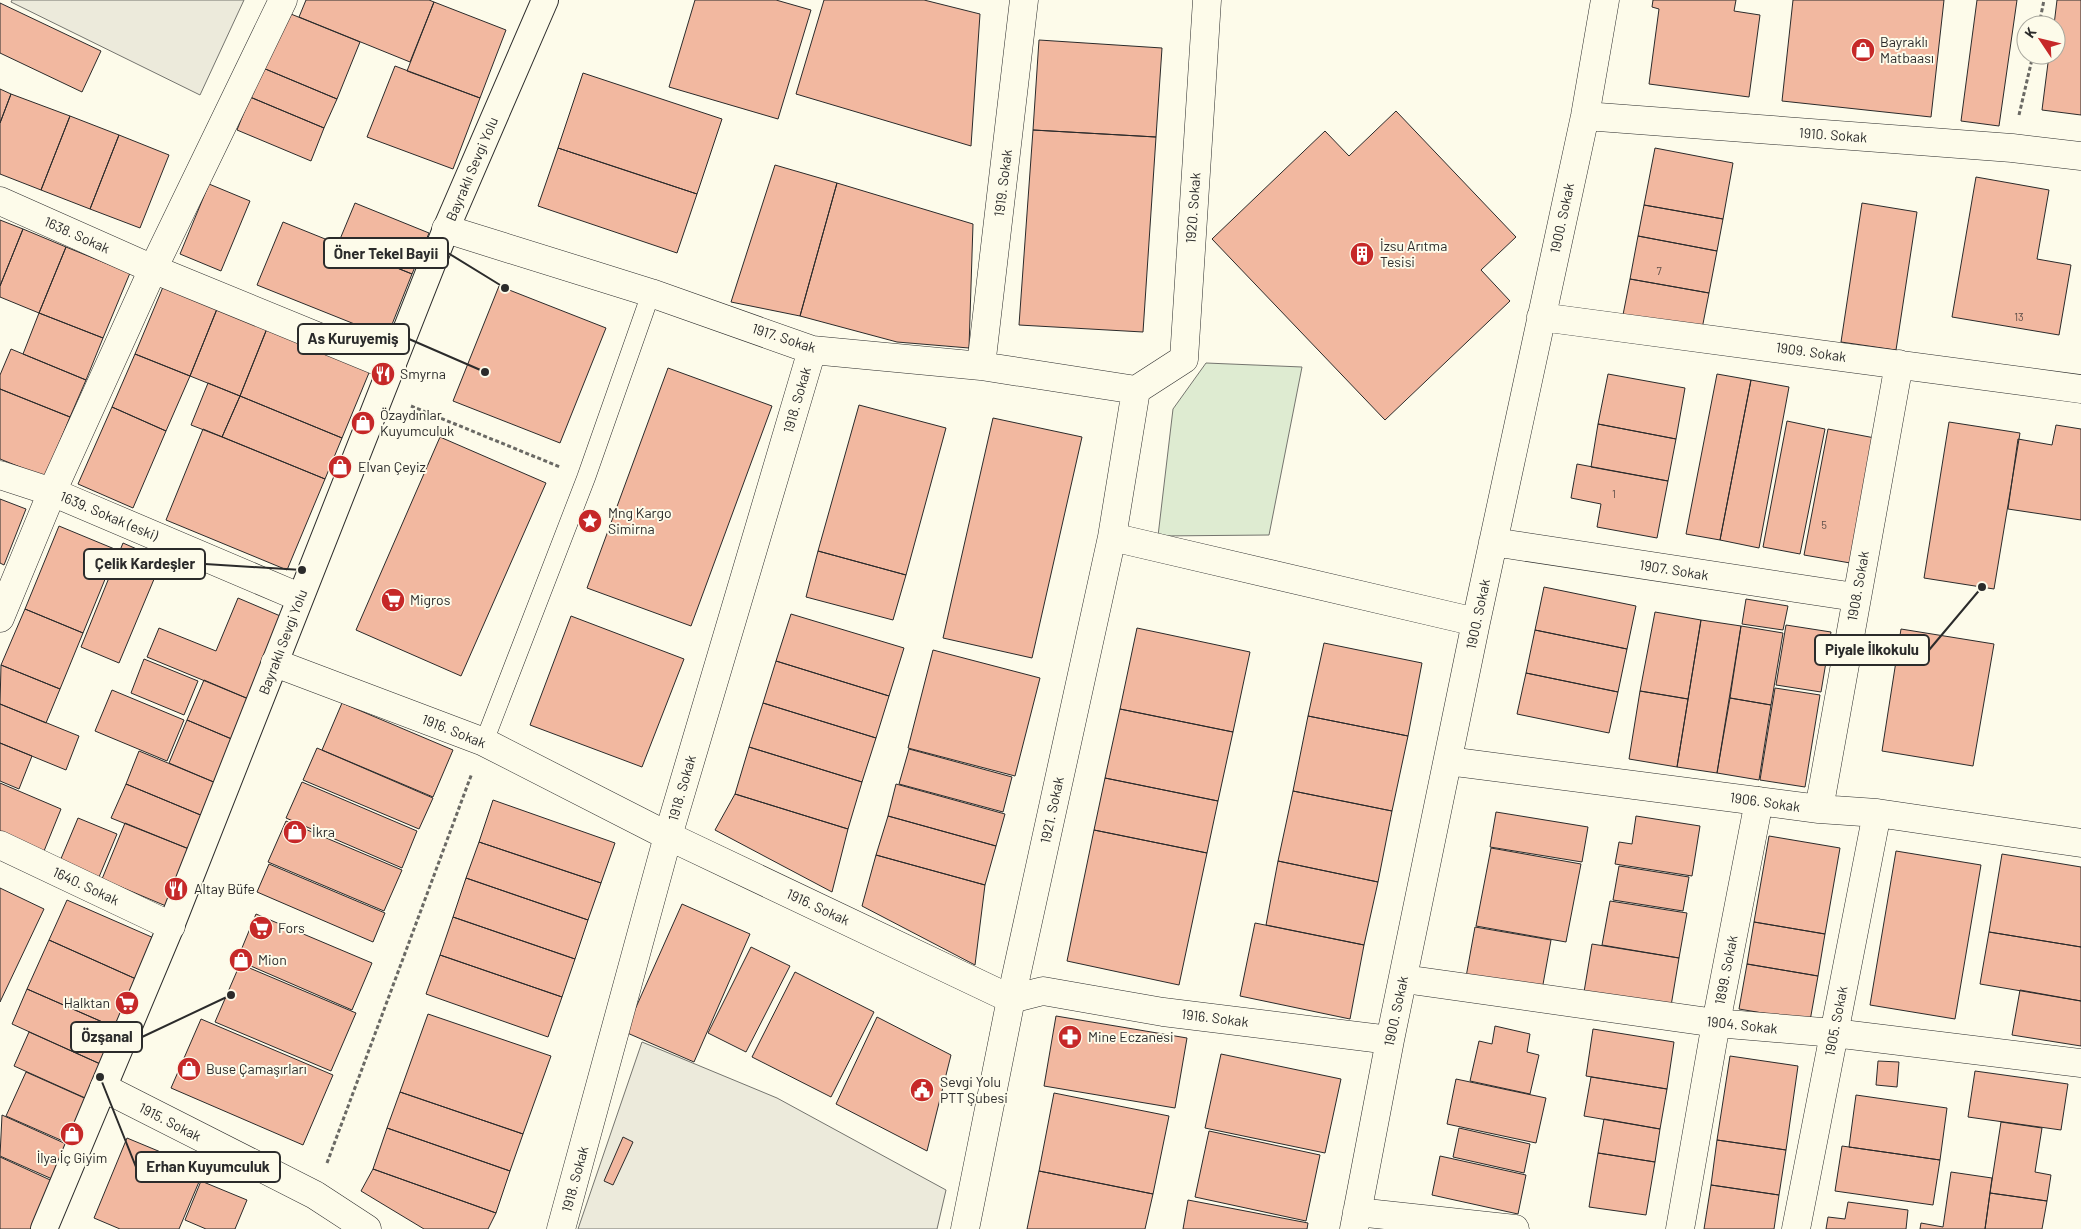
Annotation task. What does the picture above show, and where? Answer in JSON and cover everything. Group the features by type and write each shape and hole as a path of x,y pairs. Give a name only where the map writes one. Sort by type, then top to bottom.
{"street":[{"path":"0,618 52,492 153,269 283,0"},
{"name":"Bayraklı Sevgi Yolu","path":"44,1229 171,926 446,229 545,0"},
{"name":"1919. Sokak","path":"981,366 1024,0"},
{"name":"1920. Sokak","path":"1136,390 1184,359 1207,0"},
{"name":"1900. Sokak","path":"1355,1220 1476,622 1585,116 1605,0"},
{"name":"1910. Sokak","path":"1585,116 2012,148 2081,156"},
{"name":"1638. Sokak","path":"0,201 153,269 392,366"},
{"name":"1917. Sokak","path":"446,229 651,293 812,350 981,366 1136,390"},
{"name":"1909. Sokak","path":"1541,317 2081,389"},
{"name":"1918. Sokak","path":"561,1229 668,836 812,350"},
{"name":"1908. Sokak","path":"1819,809 1855,597 1899,364"},
{"name":"1921. Sokak","path":"964,1229 1011,998 1112,537 1136,390"},
{"name":"1639. Sokak (eski)","path":"0,475 52,492 300,597"},
{"path":"1112,537 1476,622"},
{"name":"1907. Sokak","path":"1494,542 1855,597"},
{"name":"1916. Sokak","path":"275,663 484,742 668,836 1011,998 1043,991 1163,1012 1390,1040"},
{"name":"1906. Sokak","path":"1448,761 1819,809 1877,813 2081,843"},
{"name":"1899. Sokak","path":"1680,1229 1716,1023 1758,801"},
{"name":"1905. Sokak","path":"1796,1229 1877,813"},
{"name":"1640. Sokak","path":"0,845 171,926"},
{"name":"1904. Sokak","path":"1404,979 1716,1023 1834,1034 2081,1063"},
{"name":"1915. Sokak","path":"104,1088 315,1195 368,1229"},
{"path":"1355,1220 1515,1229"}],"lane":[{"path":"484,742 586,478 651,293"}],"path":[{"path":"2041,15 2044,0"},
{"path":"2012,148 2030,65"},
{"path":"380,393 586,478"},
{"path":"315,1195 484,742"}],"green space":[{"path":"1206,363 1302,367 1269,535 1158,536 1173,409"}],"shaded area":[{"path":"12,0 244,0 200,95 11,2"},
{"path":"642,1042 777,1098 946,1190 937,1229 578,1229"}],"building":[{"path":"306,0 429,0 434,2 410,62 299,17"},
{"path":"695,0 776,0 811,10 778,119 669,87"},
{"path":"824,0 924,0 980,14 971,146 796,94"},
{"path":"1653,0 1736,0 1734,11 1760,15 1749,97 1649,84 1659,9 1652,7"},
{"name":"Bayraklı Matbaası","path":"1793,0 1944,0 1931,117 1782,101"},
{"path":"1977,0 2017,0 1999,126 1961,121"},
{"path":"2057,0 2081,0 2081,115 2042,110 2048,65 2066,65 2066,15 2055,15"},
{"path":"434,2 506,30 480,98 407,71"},
{"path":"0,3 101,51 82,92 0,53"},
{"path":"286,12 360,42 337,99 263,68"},
{"path":"1039,40 1162,48 1156,137 1033,130"},
{"path":"395,66 480,98 453,169 367,137"},
{"path":"263,68 337,99 324,128 250,97"},
{"path":"583,73 722,119 697,194 558,148"},
{"path":"0,89 11,94 0,123"},
{"path":"11,94 70,116 41,190 0,174 0,123"},
{"path":"250,97 324,128 311,161 237,130"},
{"name":"İzsu Arıtma Tesisi","path":"1396,111 1516,237 1481,270 1510,301 1385,420 1212,239 1325,131 1349,156"},
{"path":"70,116 119,135 90,209 41,190"},
{"path":"1033,130 1156,137 1143,332 1019,325"},
{"path":"119,135 169,155 140,228 90,209"},
{"path":"558,148 697,194 677,253 538,206"},
{"path":"1655,148 1733,163 1723,219 1644,205"},
{"path":"775,165 837,183 800,316 731,302"},
{"path":"1976,177 2049,190 2037,259 2071,265 2059,335 1952,317"},
{"path":"837,183 973,224 969,348 897,342 800,316"},
{"path":"209,184 250,201 221,271 180,254"},
{"path":"355,203 429,233 412,274 338,244"},
{"path":"1862,203 1917,212 1896,350 1841,342"},
{"path":"1644,205 1723,219 1717,251 1638,236"},
{"path":"0,220 23,229 0,286"},
{"path":"283,222 412,274 387,337 257,285"},
{"path":"23,229 66,247 39,313 0,297 0,286"},
{"path":"1638,236 1717,251 1709,293 1630,279"},
{"path":"66,247 130,273 103,338 39,313"},
{"path":"1630,279 1709,293 1701,334 1622,320"},
{"path":"499,286 606,328 560,443 453,401"},
{"path":"163,287 217,309 190,376 135,354"},
{"path":"217,309 268,326 240,396 190,376"},
{"path":"39,313 103,338 86,380 23,354"},
{"path":"268,326 371,368 342,438 240,396"},
{"path":"11,349 86,380 70,417 0,389 0,375"},
{"path":"135,354 190,376 166,431 112,407"},
{"path":"668,368 772,406 691,626 587,588"},
{"path":"1608,374 1685,388 1676,439 1598,424"},
{"path":"1717,374 1751,380 1720,540 1686,534"},
{"path":"1751,380 1789,387 1759,548 1720,540"},
{"path":"208,383 240,396 222,437 191,425"},
{"path":"0,389 70,417 45,477 0,459"},
{"path":"240,396 342,438 325,479 222,437"},
{"path":"859,405 946,428 906,575 818,551"},
{"path":"112,407 166,431 133,508 78,484"},
{"path":"993,418 1082,437 1032,658 943,638"},
{"path":"1787,421 1825,429 1800,554 1763,547"},
{"path":"1949,422 2020,433 1994,589 1924,578"},
{"path":"1598,424 1676,439 1668,481 1591,467"},
{"path":"2056,425 2081,429 2081,520 2008,509 2018,439 2052,445"},
{"path":"203,429 325,479 287,570 166,520"},
{"path":"1828,429 1880,439 1856,564 1804,555"},
{"path":"440,437 546,483 461,676 356,630"},
{"path":"1577,464 1668,481 1657,538 1597,527 1601,504 1571,498"},
{"path":"0,499 26,509 4,565 0,563"},
{"path":"59,526 117,550 83,633 25,609"},
{"path":"123,543 162,560 119,663 81,647"},
{"path":"818,551 906,575 893,620 806,597"},
{"path":"1544,587 1636,606 1627,649 1535,630"},
{"path":"238,598 285,618 251,700 147,657 159,628 216,651"},
{"path":"1746,599 1788,606 1783,630 1742,624"},
{"path":"25,609 83,633 60,689 1,665"},
{"path":"1655,612 1701,620 1688,699 1640,691"},
{"path":"791,614 904,648 889,696 776,661"},
{"path":"571,616 684,659 642,767 530,725"},
{"path":"1701,620 1741,626 1717,773 1677,767"},
{"path":"1786,625 1831,632 1821,692 1776,685"},
{"path":"1741,626 1783,633 1771,705 1730,698"},
{"path":"1137,628 1250,652 1233,732 1120,709"},
{"path":"1901,629 1994,644 1973,766 1882,751"},
{"path":"1535,630 1627,649 1618,692 1526,673"},
{"path":"1324,643 1422,663 1408,736 1308,716"},
{"path":"933,650 1040,678 1015,776 908,748"},
{"path":"144,659 198,681 184,715 131,693"},
{"path":"776,661 889,696 876,738 763,703"},
{"path":"1,665 60,689 46,723 0,704"},
{"path":"1526,673 1618,692 1609,733 1517,714"},
{"path":"204,680 251,700 234,740 187,720"},
{"path":"1775,688 1820,695 1805,787 1760,780"},
{"path":"112,690 184,720 167,761 95,731"},
{"path":"1640,691 1688,699 1677,767 1629,759"},
{"path":"1730,698 1771,705 1759,780 1717,773"},
{"path":"342,703 453,750 433,797 322,750"},
{"path":"763,703 876,738 862,782 749,747"},
{"path":"0,704 79,736 66,770 0,743"},
{"path":"1120,709 1233,732 1218,801 1105,778"},
{"path":"1308,716 1408,736 1392,811 1293,791"},
{"path":"187,720 234,740 216,783 169,763"},
{"path":"0,743 32,756 19,789 0,781"},
{"path":"749,747 862,782 848,829 735,794"},
{"path":"317,748 433,798 419,829 303,780"},
{"path":"909,749 1012,777 1003,812 899,784"},
{"path":"139,751 216,783 203,816 126,784"},
{"path":"1105,778 1218,801 1207,853 1094,830"},
{"path":"302,782 417,831 402,868 286,818"},
{"path":"0,783 61,809 42,856 0,839"},
{"path":"126,784 203,816 189,849 111,818"},
{"path":"896,784 1005,814 996,846 888,816"},
{"path":"1293,791 1392,811 1378,882 1278,861"},
{"path":"735,794 848,829 832,892 715,830"},
{"path":"493,800 615,843 601,883 479,842"},
{"path":"1496,812 1588,827 1582,862 1490,847"},
{"path":"888,816 996,846 985,885 876,855"},
{"path":"1636,816 1700,826 1692,876 1615,864 1619,842 1632,844"},
{"path":"78,818 117,834 99,877 60,861"},
{"path":"286,821 402,870 384,911 268,862"},
{"path":"125,823 189,849 166,906 102,879"},
{"path":"1094,830 1207,853 1179,985 1067,961"},
{"path":"1769,836 1840,848 1825,934 1754,922"},
{"path":"479,842 601,883 588,920 466,878"},
{"path":"1491,848 1581,864 1566,942 1476,926"},
{"path":"1896,851 1981,865 1955,1019 1870,1005"},
{"path":"2002,854 2081,867 2081,947 1989,932"},
{"path":"876,855 985,885 975,965 862,906"},
{"path":"1278,861 1378,882 1364,945 1266,925"},
{"path":"269,864 385,913 373,942 257,892"},
{"path":"1619,866 1689,877 1683,911 1613,900"},
{"path":"466,878 588,920 575,959 453,917"},
{"path":"0,888 44,909 0,1002"},
{"path":"67,900 163,942 145,983 49,940"},
{"path":"1610,901 1687,913 1679,958 1602,945"},
{"path":"682,904 750,934 694,1062 625,1032"},
{"path":"256,914 372,963 352,1010 237,960"},
{"path":"453,917 575,959 562,997 440,955"},
{"path":"1754,922 1825,934 1818,976 1747,964"},
{"path":"1255,923 1364,945 1350,1019 1240,996"},
{"path":"1475,927 1551,940 1542,990 1466,977"},
{"path":"1989,932 2081,947 2081,1001 1980,984"},
{"path":"49,940 145,983 123,1031 27,989"},
{"path":"1592,944 1679,958 1671,1006 1584,992"},
{"path":"751,947 790,966 746,1052 708,1033"},
{"path":"440,955 562,997 548,1037 426,994"},
{"path":"240,964 356,1013 331,1071 215,1022"},
{"path":"1747,964 1818,976 1810,1021 1739,1009"},
{"path":"795,972 874,1012 831,1097 752,1057"},
{"path":"27,989 123,1031 107,1067 12,1024"},
{"path":"2020,990 2081,1001 2081,1046 2012,1035"},
{"path":"428,1014 551,1056 523,1134 400,1092"},
{"path":"1056,1016 1187,1038 1175,1108 1044,1086"},
{"path":"877,1017 951,1055 927,1151 836,1104"},
{"path":"201,1019 333,1075 303,1145 171,1088"},
{"path":"1495,1026 1530,1034 1527,1052 1539,1055 1530,1094 1470,1081 1479,1041 1492,1044"},
{"path":"1593,1029 1674,1042 1667,1089 1586,1076"},
{"path":"29,1032 107,1067 92,1101 14,1066"},
{"path":"1221,1054 1341,1079 1325,1153 1205,1128"},
{"path":"1730,1056 1798,1066 1786,1150 1717,1140"},
{"path":"1878,1061 1899,1062 1897,1087 1876,1085"},
{"path":"1975,1071 2068,1084 2061,1130 1968,1117"},
{"path":"26,1072 91,1101 72,1145 6,1116"},
{"path":"1591,1077 1667,1089 1660,1129 1584,1116"},
{"path":"1456,1079 1546,1098 1536,1143 1447,1124"},
{"path":"400,1092 523,1134 510,1171 387,1128"},
{"path":"1054,1093 1169,1116 1153,1194 1039,1171"},
{"path":"1856,1095 1947,1108 1940,1160 1849,1147"},
{"path":"2,1115 75,1148 59,1182 0,1156"},
{"path":"1604,1119 1660,1129 1655,1162 1598,1153"},
{"path":"2001,1122 2042,1128 2035,1172 2051,1175 2047,1201 1990,1193"},
{"path":"387,1128 510,1171 496,1213 373,1169"},
{"path":"1459,1128 1530,1144 1524,1173 1453,1157"},
{"path":"1209,1131 1320,1155 1306,1221 1195,1197"},
{"path":"623,1137 633,1142 613,1185 604,1181"},
{"path":"127,1138 204,1170 179,1229 120,1229 94,1218"},
{"path":"1717,1140 1786,1150 1779,1195 1711,1185"},
{"path":"1842,1146 1940,1160 1933,1205 1835,1191"},
{"path":"1598,1153 1655,1162 1646,1215 1589,1207"},
{"path":"1440,1156 1526,1175 1518,1214 1432,1195"},
{"path":"0,1157 59,1184 38,1229 0,1229"},
{"path":"373,1169 496,1213 488,1229 424,1229 361,1191"},
{"path":"1039,1171 1153,1194 1145,1229 1027,1229"},
{"path":"1951,1172 1992,1178 1985,1229 1920,1229 1921,1223 1943,1227"},
{"path":"201,1181 247,1200 235,1229 206,1229 185,1220"},
{"path":"1711,1185 1779,1195 1774,1229 1704,1229"},
{"path":"1990,1193 2047,1201 2042,1229 1985,1229"},
{"path":"1188,1200 1308,1223 1307,1229 1183,1229"},
{"path":"1848,1202 1908,1210 1906,1229 1826,1229 1828,1217 1845,1219"}],"place":[{"name":"Bayraklı Matbaası","path":"1863,50"},
{"name":"İzsu Arıtma Tesisi","path":"1362,254"},
{"name":"Öner Tekel Bayii","path":"505,288"},
{"name":"As Kuruyemiş","path":"485,372"},
{"name":"Smyrna","path":"383,374"},
{"name":"Özaydınlar Kuyumculuk","path":"363,423"},
{"name":"Elvan Çeyiz","path":"340,467"},
{"name":"Mng Kargo Simirna","path":"590,521"},
{"name":"Çelik Kardeşler","path":"302,570"},
{"name":"Piyale İlkokulu","path":"1982,587"},
{"name":"Migros","path":"393,600"},
{"name":"İkra","path":"295,832"},
{"name":"Altay Büfe","path":"176,889"},
{"name":"Fors","path":"261,928"},
{"name":"Mion","path":"241,960"},
{"name":"Özşanal","path":"231,995"},
{"name":"Halktan","path":"127,1003"},
{"name":"Mine Eczanesi","path":"1070,1037"},
{"name":"Buse Çamaşırları","path":"189,1069"},
{"name":"Erhan Kuyumculuk","path":"100,1077"},
{"name":"Sevgi Yolu PTT Şubesi","path":"922,1090"},
{"name":"İlya İç Giyim","path":"72,1134"}]}
